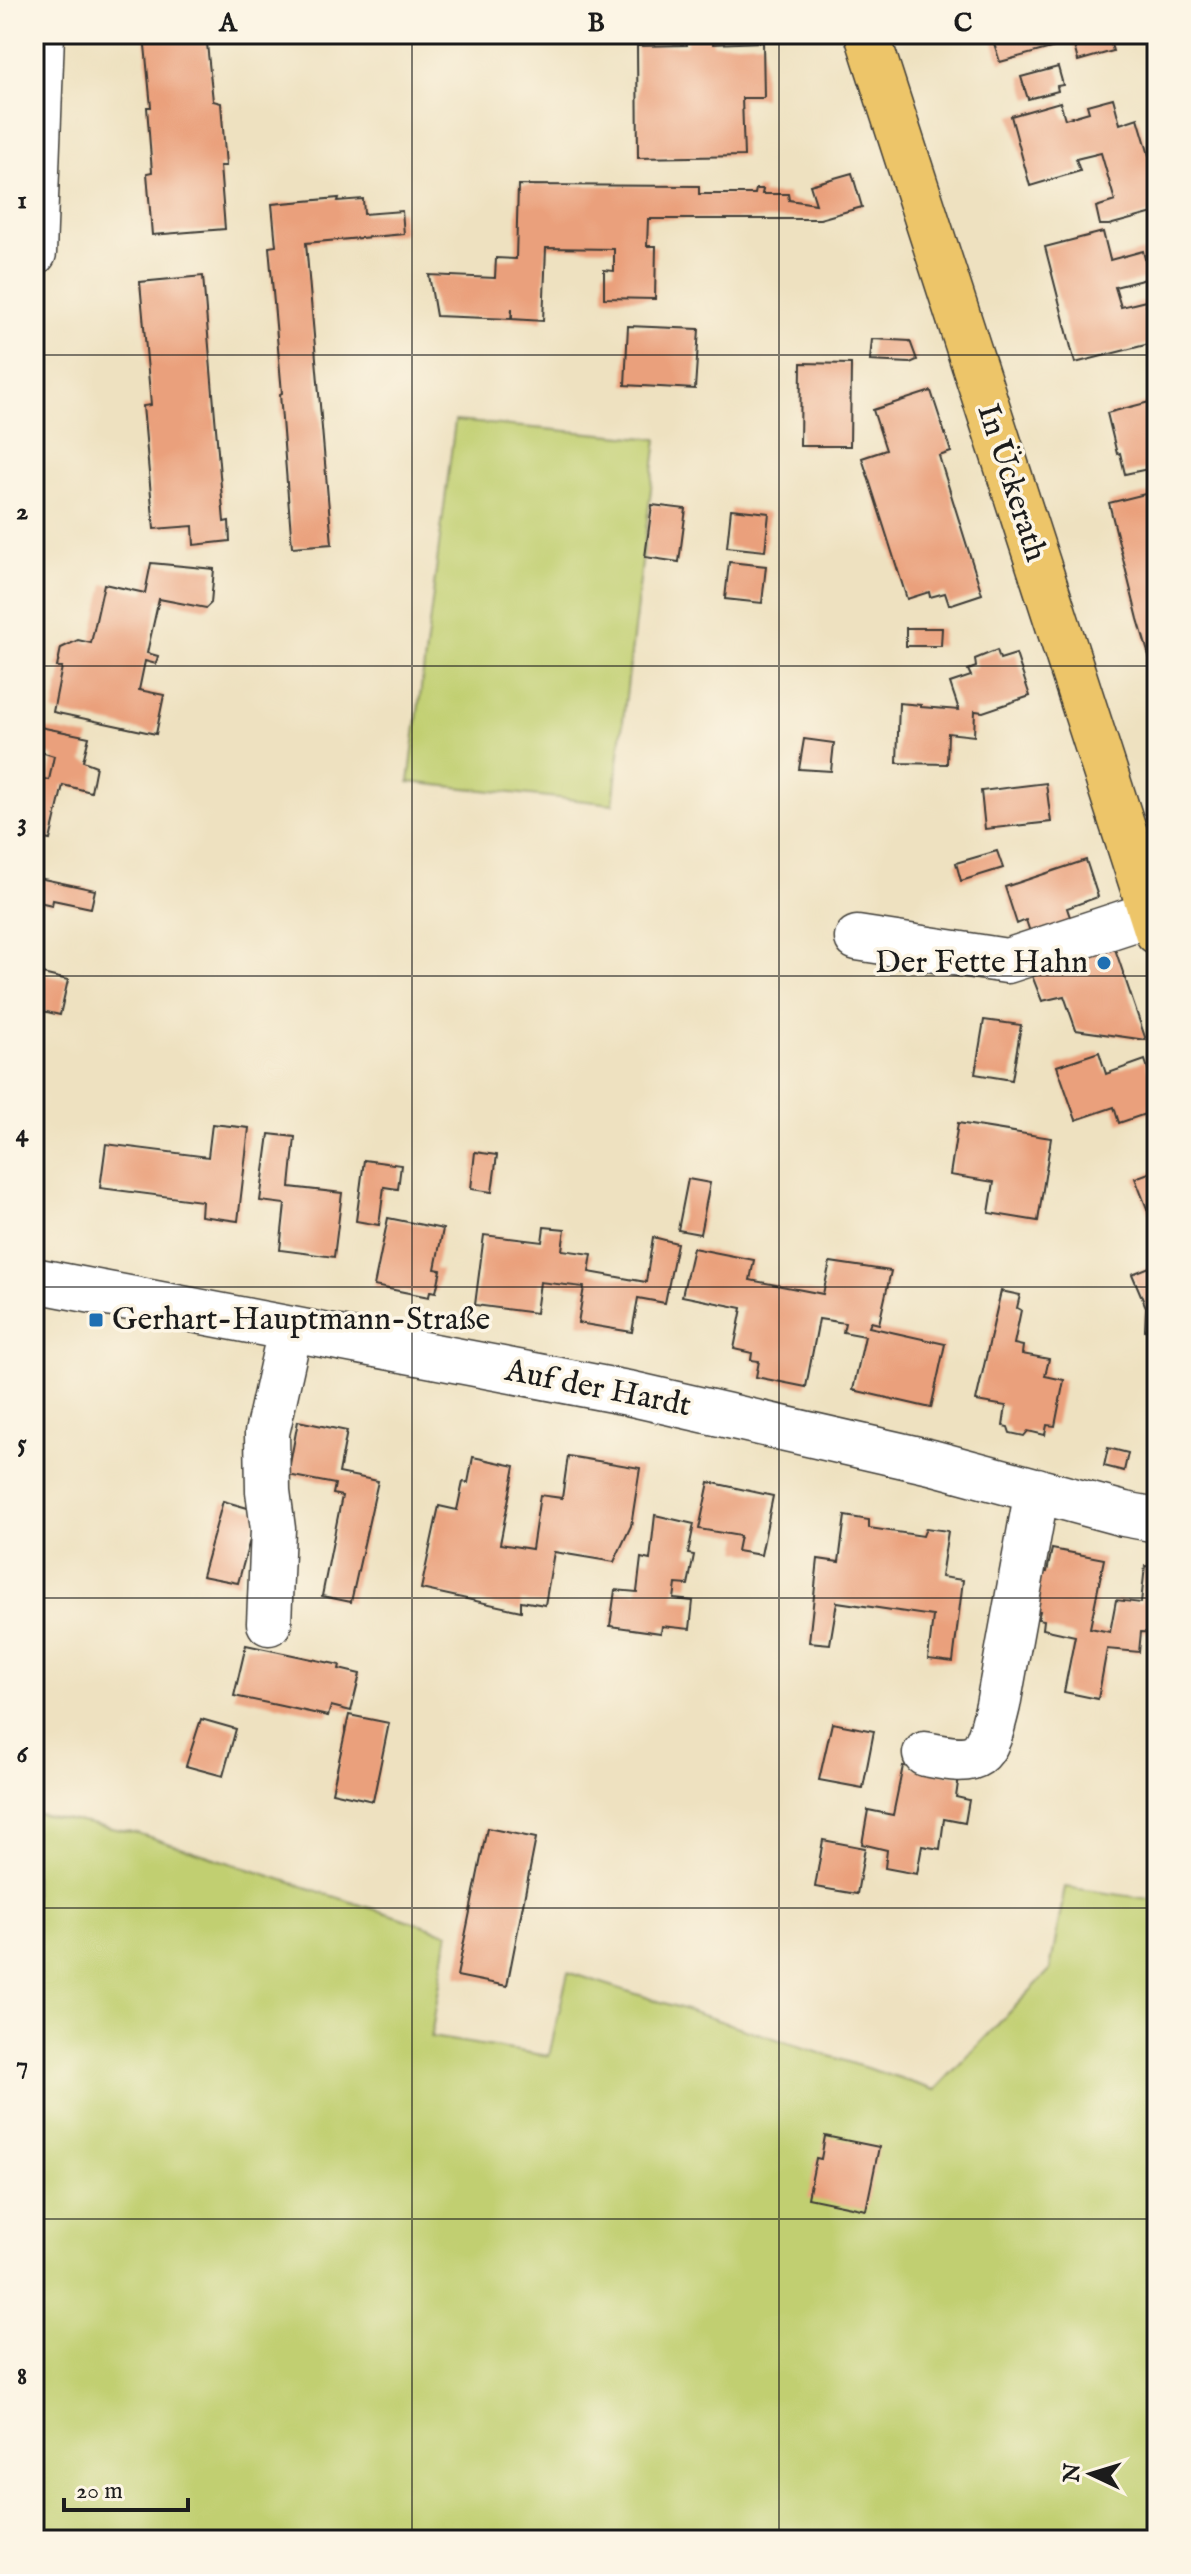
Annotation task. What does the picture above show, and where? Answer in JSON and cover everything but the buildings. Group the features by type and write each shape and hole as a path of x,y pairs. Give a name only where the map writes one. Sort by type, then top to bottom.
{"main road":[{"name":"In Ückerath","path":"867,34 1154,923"}],"street":[{"path":"34,253 42,34"},
{"path":"857,938 1007,961 1154,923"},
{"name":"Auf der Hardt","path":"34,1280 628,1393 931,1462 1157,1520"},
{"path":"269,1623 273,1529 268,1491 267,1433 290,1330"},
{"path":"925,1754 959,1761 971,1759 981,1753 990,1739 1037,1490"}],"green space":[{"path":"455,421 657,439 613,804 409,782"},
{"path":"34,1813 137,1833 448,1933 431,2037 549,2056 568,1972 935,2090 1050,1970 1065,1887 1157,1900 1157,2540 34,2540"}],"place":[{"name":"Der Fette Hahn","path":"1104,963"},
{"name":"Gerhart-Hauptmann-Straße","path":"96,1320"}]}
